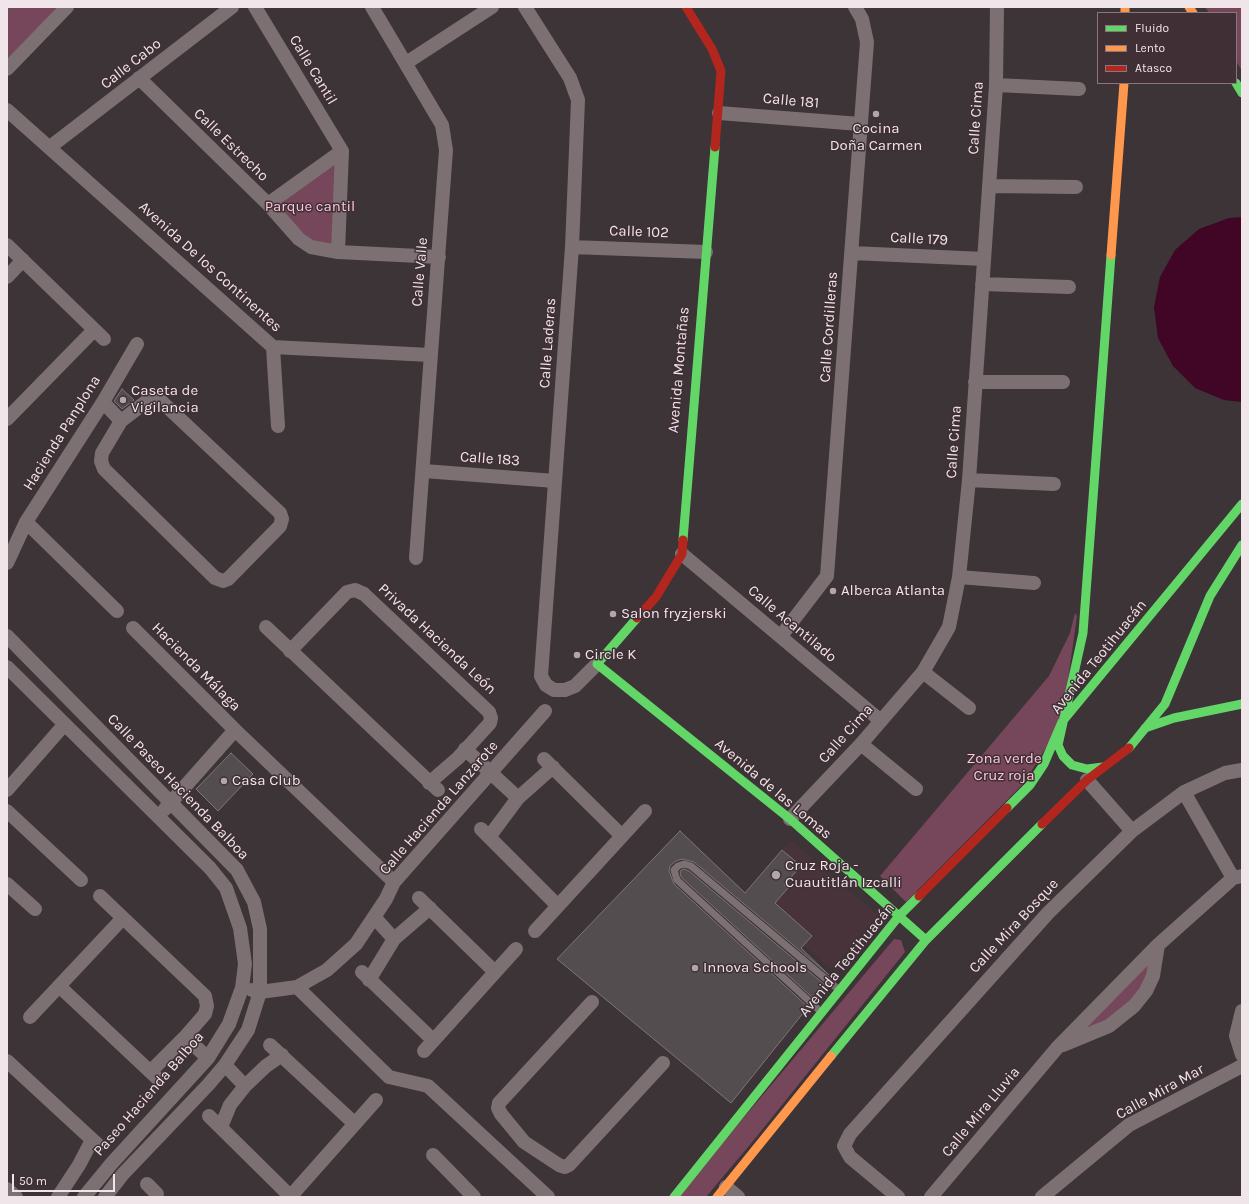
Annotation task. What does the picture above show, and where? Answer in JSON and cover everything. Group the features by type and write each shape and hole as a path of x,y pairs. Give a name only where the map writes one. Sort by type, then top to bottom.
{"main road":[{"name":"Avenida Montañas","path":"597,664 656,597 682,554 706,252 719,113 721,71 712,50 686,7"},
{"path":"1103,767 1087,769 1072,765 1063,756 1058,745 1083,634 1124,84"},
{"path":"1237,84 1242,93"},
{"name":"Avenida Teotihuacán","path":"674,1197 899,916 1030,785 1044,764 1062,722 1242,504"},
{"path":"721,1192 926,940 1087,780 1128,749 1165,704 1210,596 1242,545"},
{"name":"Avenida de las Lomas","path":"597,664 790,819 926,940"},
{"path":"1145,728 1174,718 1242,704"}],"street":[{"path":"7,69 67,7"},
{"name":"Calle Cabo","path":"50,147 232,7"},
{"name":"Calle Cantil","path":"255,7 342,151"},
{"name":"Calle Valle","path":"372,7 442,125 446,150 439,257 430,355 424,471 416,558"},
{"path":"406,63 492,7"},
{"name":"Calle Laderas","path":"525,7 570,78 578,100 572,247 541,676 546,685 554,690"},
{"name":"Calle Cordilleras","path":"781,636 827,576 867,42 862,20 855,7"},
{"name":"Calle Cima","path":"790,819 861,744 923,672 949,627 959,577 969,480 996,85 997,7"},
{"name":"Calle Estrecho","path":"139,78 268,204 299,239 311,247 338,252 439,257"},
{"path":"996,85 1079,89"},
{"name":"Avenida De los Continentes","path":"7,110 273,346 430,355"},
{"name":"Calle 181","path":"719,113 860,124"},
{"path":"268,204 342,151"},
{"path":"338,252 342,151"},
{"path":"989,186 1076,187"},
{"path":"7,245 99,335 7,419"},
{"name":"Calle 102","path":"572,247 706,252"},
{"name":"Calle 179","path":"852,253 984,260"},
{"path":"7,277 23,260"},
{"path":"982,284 1069,287"},
{"name":"Hacienda Panplona","path":"7,563 26,522 103,402 137,344"},
{"path":"273,346 278,426"},
{"path":"975,382 1063,382"},
{"path":"155,399 162,402 280,513 282,519 280,526 228,578 223,581 215,578 104,469 100,461 102,453 121,421 147,401 155,399"},
{"path":"103,402 121,421"},
{"name":"Calle 183","path":"424,471 554,481"},
{"path":"969,480 1054,484"},
{"path":"26,522 117,611"},
{"name":"Calle Acantilado","path":"682,554 781,636 880,722"},
{"path":"959,577 1034,583"},
{"name":"Privada Hacienda León","path":"266,627 290,650 434,787 490,723 491,718 489,712 364,594 355,590 347,592 290,650"},
{"name":"Hacienda Málaga","path":"133,628 235,730 394,882"},
{"name":"Calle Paseo Hacienda Balboa","path":"7,636 172,802 237,870 254,902 260,930 260,992"},
{"name":"Avenida Montañas","path":"554,690 565,690 575,686 597,664"},
{"path":"7,667 210,868 226,888 240,928 245,964 242,988"},
{"path":"923,672 969,708"},
{"name":"Calle Hacienda Lanzarote","path":"242,988 260,992 297,987 327,970 356,944 375,918 394,882 545,711"},
{"path":"7,790 64,725"},
{"name":"Hacienda Málaga","path":"158,817 235,730"},
{"path":"861,744 916,789"},
{"path":"465,750 518,798"},
{"path":"558,906 485,833 549,763 622,836"},
{"name":"Calle Mira Bosque","path":"898,1197 850,1157 844,1146 850,1134 1048,912 1132,831 1184,792 1225,773 1242,770"},
{"path":"1087,780 1132,831"},
{"path":"1184,792 1237,877"},
{"path":"7,811 81,880"},
{"path":"535,931 646,811"},
{"name":"Calle Mira Lluvia","path":"931,1197 1057,1048 1158,945 1237,877"},
{"path":"7,884 35,910"},
{"path":"59,986 154,1075 205,1014 207,1006 205,996 100,896"},
{"path":"419,898 495,972"},
{"path":"430,908 394,939 365,976 433,1040"},
{"path":"30,1017 123,918"},
{"path":"375,918 394,939"},
{"name":"Calle Mira Lluvia","path":"1057,1048 1109,1026 1134,1006 1146,991 1153,976 1158,945"},
{"path":"424,1051 516,949"},
{"path":"297,987 389,1077 428,1086 508,1158 548,1197"},
{"name":"Paseo Hacienda Balboa","path":"85,1196 112,1163 208,1058 230,1024 242,988"},
{"path":"105,1197 123,1174 225,1066 248,1030 260,992"},
{"path":"592,1002 499,1103 498,1108 501,1114 524,1142 559,1165 565,1167 569,1165 663,1063"},
{"path":"1242,1011 1236,1036 1242,1056"},
{"path":"185,1037 208,1058"},
{"path":"270,1045 355,1124"},
{"path":"221,1127 230,1105 245,1086 266,1066 282,1055"},
{"path":"7,1061 95,1142 58,1197"},
{"path":"225,1066 245,1086"},
{"name":"Calle Mira Mar","path":"1042,1197 1129,1125 1242,1066"},
{"path":"209,1116 290,1196 376,1100"},
{"path":"508,1158 524,1142"},
{"path":"433,1155 474,1197"},
{"path":"70,1180 85,1196"},
{"path":"147,1184 157,1196"},
{"path":"7,1189 16,1197"},
{"path":"721,1192 738,1197"}],"lane":[{"path":"822,1012 677,880 674,870 678,866 684,864 691,866 840,990"}],"shaded area":[{"path":"1242,217 1242,402 1224,400 1195,388 1173,366 1158,338 1154,307 1160,277 1175,250 1199,229 1229,218"},
{"path":"791,840 878,915 831,969 744,894"}],"green space":[{"path":"7,7 61,7 7,62"},
{"path":"1205,7 1242,7 1242,71 1237,63 1237,12 1208,12"},
{"name":"Parque cantil","path":"337,159 333,248 313,243 272,204"},
{"name":"Zona verde Cruz roja","path":"1075,613 1077,616 1062,722 1024,783 906,902 880,876 1049,676 1070,633"},
{"path":"894,939 901,940 905,952 706,1197 677,1197"},
{"path":"1154,952 1144,991 1108,1024 1067,1040"}],"building":[{"name":"Caseta de Vigilancia","path":"122,389 134,400 122,409 114,401"},
{"name":"Casa Club","path":"231,753 253,774 218,811 196,789"},
{"name":"Innova Schools","path":"680,831 745,893 782,850 801,866 784,885 788,888 775,903 812,936 801,948 829,975 694,862 682,859 676,861 670,866 669,871 674,884 808,1007 731,1103 557,959"},
{"path":"684,869 689,871 825,985 814,999 681,877 680,871"}],"traffic: fast":[{"path":"1237,84 1242,93"},
{"path":"683,540 715,147"},
{"path":"1103,767 1087,769 1072,765 1063,756 1058,745 1083,633 1111,255"},
{"path":"1007,808 1030,785 1044,764 1062,722 1242,504"},
{"path":"1129,748 1165,704 1210,596 1242,545"},
{"path":"637,618 597,664 790,819 926,940"},
{"path":"1145,728 1174,718 1242,704"},
{"path":"831,1056 926,940 1042,824"},
{"path":"674,1197 899,916 919,896"}],"traffic: slow":[{"path":"1125,7 1125,12"},
{"path":"1189,7 1192,12"},
{"path":"1111,255 1124,84"},
{"path":"717,1197 831,1056"}],"traffic: jam":[{"path":"686,7 712,49 721,71 715,147"},
{"path":"637,618 656,597 682,554 683,540"},
{"path":"1042,824 1087,780 1129,748"},
{"path":"919,896 1007,808"}],"place":[{"name":"Cocina Doña Carmen","path":"876,114"},
{"name":"Caseta de Vigilancia","path":"123,400"},
{"name":"Alberca Atlanta","path":"833,591"},
{"name":"Salon fryzjerski","path":"613,614"},
{"name":"Circle K","path":"577,655"},
{"name":"Casa Club","path":"224,781"},
{"name":"Cruz Roja - Cuautitlán Izcalli","path":"776,875"},
{"name":"Innova Schools","path":"695,968"}]}
